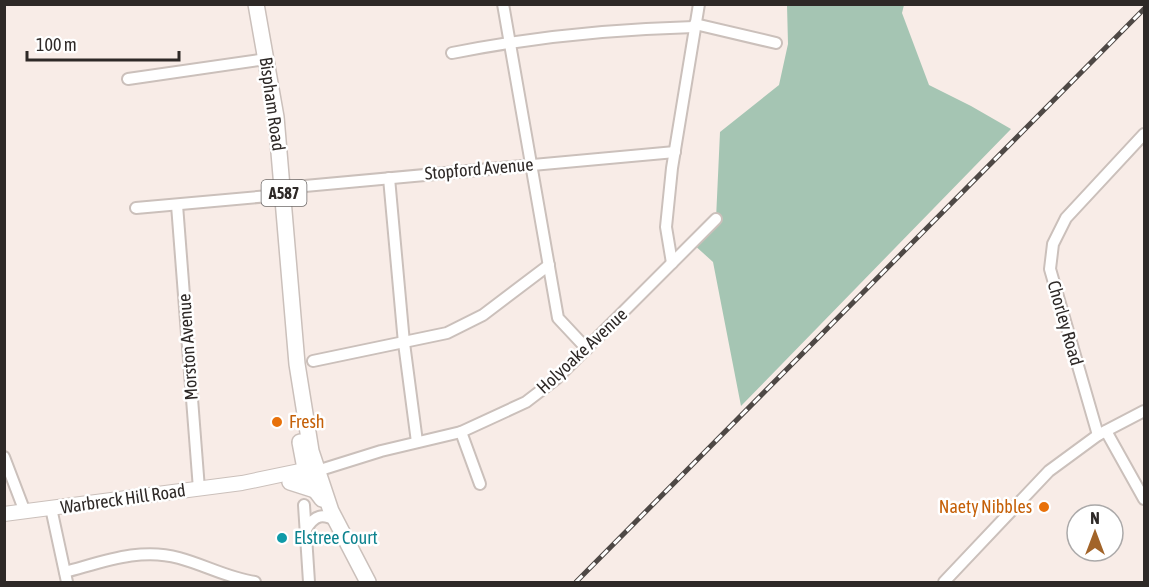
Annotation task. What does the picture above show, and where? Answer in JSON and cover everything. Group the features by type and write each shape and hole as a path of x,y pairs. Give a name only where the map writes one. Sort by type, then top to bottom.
{"main road":[{"name":"Bispham Road","path":"256,4 276,117 299,382 311,451 311,477"},
{"name":"Warbreck Hill Road","path":"4,514 242,483 311,477"},
{"path":"290,482 311,477"},
{"name":"A587","path":"311,477 368,582"},
{"name":"Warbreck Hill Road","path":"242,483 290,482"}],"street":[{"path":"503,4 558,318 587,349"},
{"path":"672,263 666,227 675,152 699,4"},
{"path":"452,52 510,41 695,26 777,43"},
{"path":"128,79 266,59"},
{"name":"Chorley Road","path":"1144,134 1066,218 1053,244 1050,269 1102,433 1144,499"},
{"name":"Stopford Avenue","path":"283,188 675,152"},
{"path":"389,178 404,343 417,442"},
{"path":"136,208 269,196"},
{"name":"Morston Avenue","path":"177,205 199,489"},
{"name":"Holyoake Avenue","path":"311,477 417,442 461,432 526,402 553,382 717,219"},
{"path":"313,361 447,333 483,315 549,265"},
{"path":"944,582 1035,484 1057,465 1102,433 1144,411"},
{"path":"461,432 480,484"},
{"path":"4,457 25,512"},
{"path":"304,505 309,582"},
{"path":"51,508 66,577 134,554 155,554 179,558 247,582"},
{"path":"306,530 313,518 334,516"}],"green space":[{"path":"787,5 904,5 902,13 929,85 1011,129 741,406 713,262 692,243 716,219 720,132 779,85 788,44"}],"railway":[{"path":"576,582 1144,9"}],"place":[{"name":"Fresh","path":"277,422"},
{"name":"Naety Nibbles","path":"1044,507"},
{"name":"Elstree Court","path":"282,538"}]}
